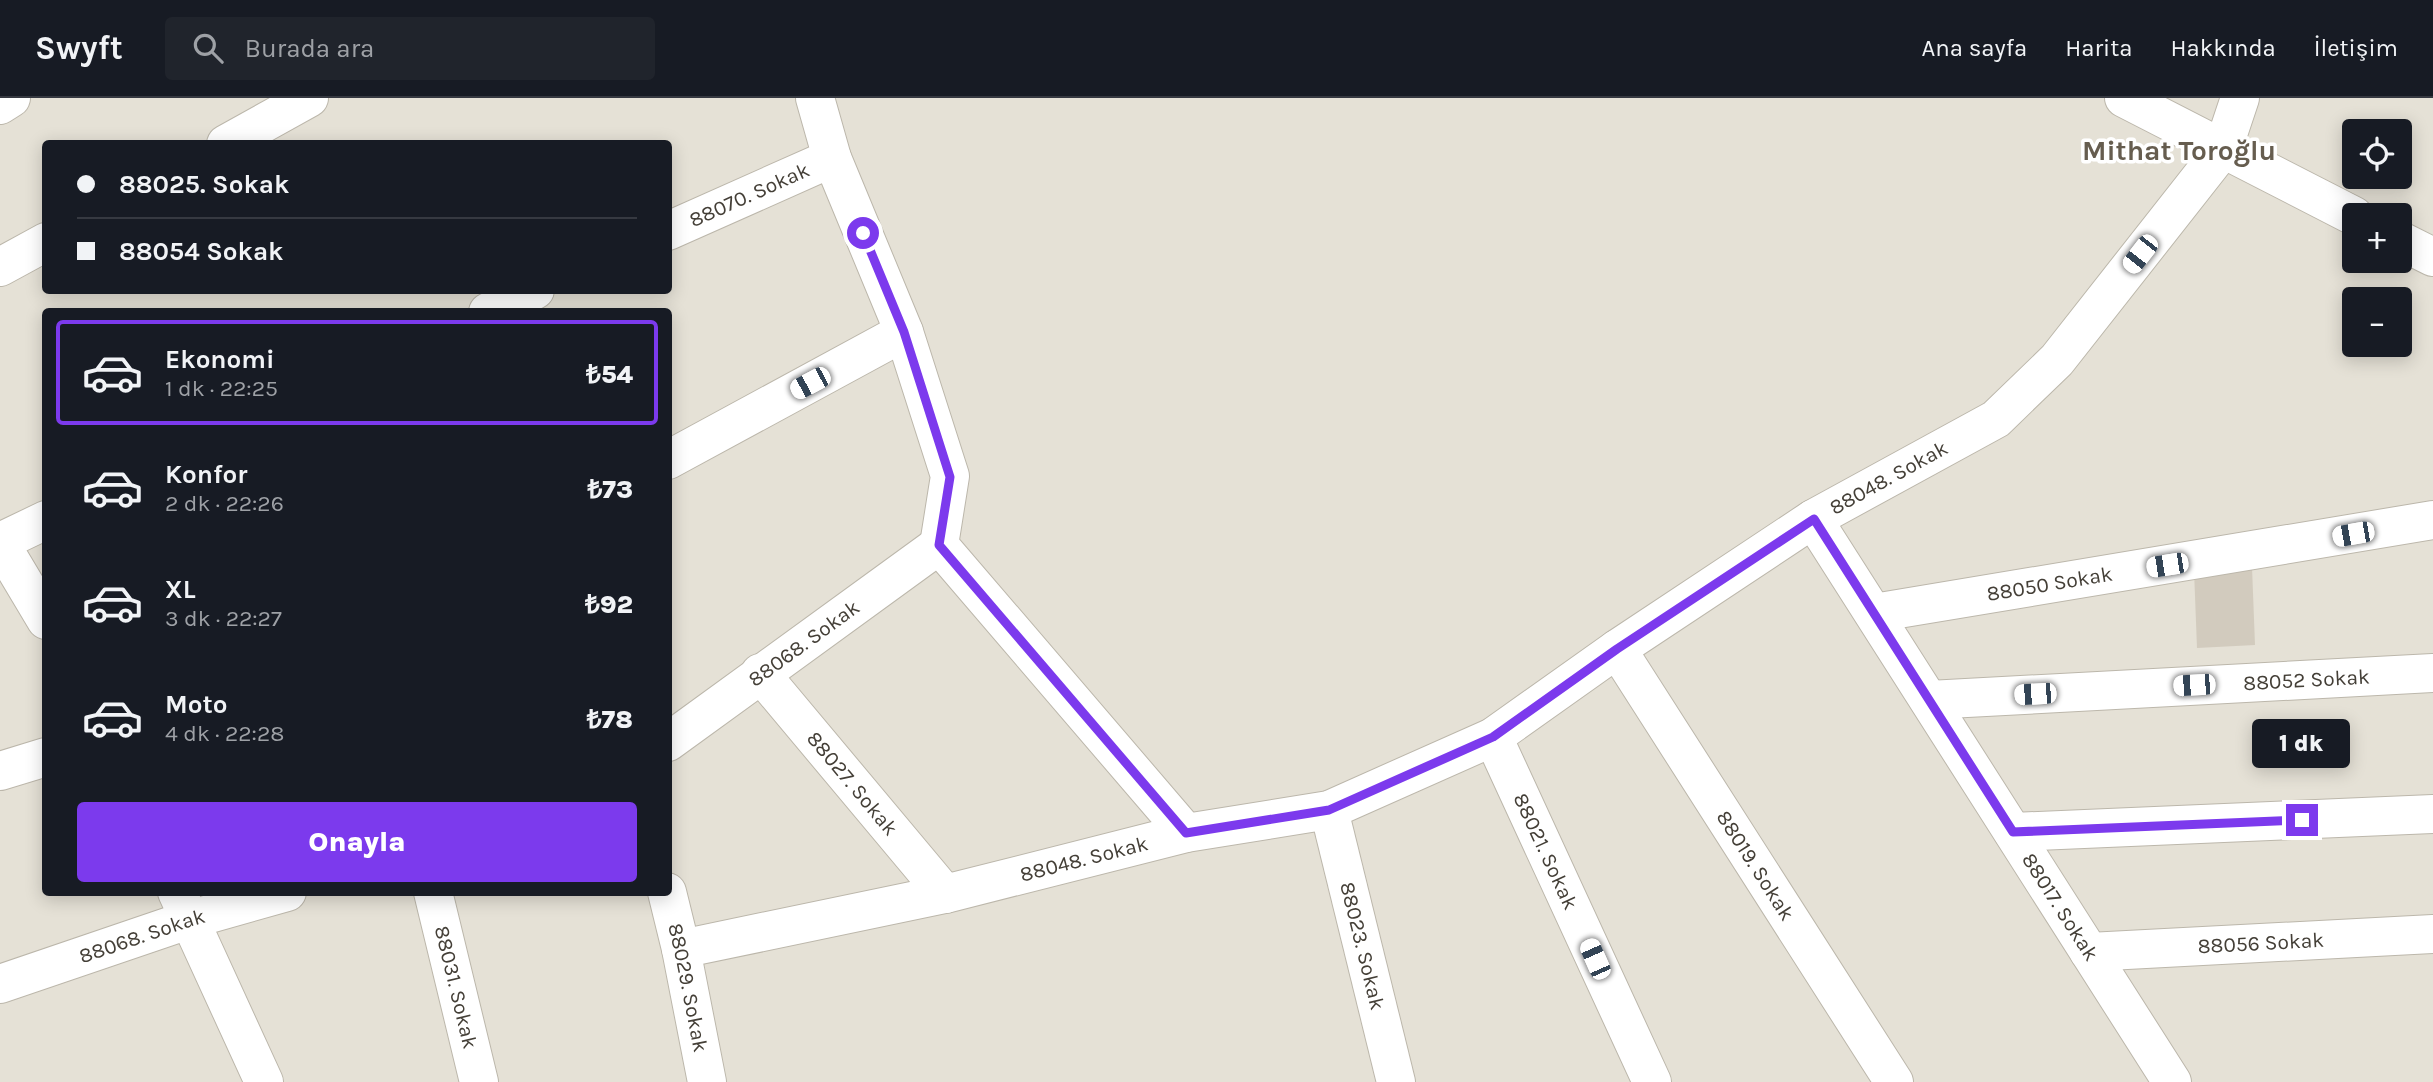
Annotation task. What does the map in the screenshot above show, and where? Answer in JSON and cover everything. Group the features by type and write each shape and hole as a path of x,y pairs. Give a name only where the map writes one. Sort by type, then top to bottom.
{"street":[{"path":"0,105 11,98"},
{"path":"233,140 309,98"},
{"path":"815,98 832,158 904,332 950,477 939,545 1186,833"},
{"path":"2124,98 2342,210"},
{"name":"88048. Sokak","path":"681,948 944,894 1186,833 1329,810 1493,737 1617,649 1814,519 1996,419 2057,359 2223,149 2240,98"},
{"name":"88070. Sokak","path":"672,229 832,158"},
{"path":"0,267 42,244"},
{"path":"2412,246 2433,257"},
{"path":"497,308 526,294"},
{"path":"672,458 904,332"},
{"name":"88017. Sokak","path":"1814,519 2172,1082"},
{"name":"88050 Sokak","path":"1874,613 2433,520"},
{"path":"42,522 0,542 42,613"},
{"name":"88068. Sokak","path":"672,739 939,545"},
{"name":"88019. Sokak","path":"1617,649 1894,1082"},
{"name":"88027. Sokak","path":"760,673 944,894"},
{"name":"88052 Sokak","path":"1929,700 2433,673"},
{"name":"88021. Sokak","path":"1493,737 1651,1082"},
{"path":"0,771 42,758"},
{"name":"88023. Sokak","path":"1329,810 1396,1082"},
{"path":"2013,832 2433,814"},
{"name":"88068. Sokak","path":"0,984 183,906 257,896"},
{"name":"88031. Sokak","path":"434,896 479,1082"},
{"name":"88029. Sokak","path":"668,896 707,1082"},
{"path":"183,906 264,1082"},
{"name":"88056 Sokak","path":"2089,952 2433,934"}],"shaded area":[{"path":"0,98 2433,98 2433,1082 0,1082"}],"building":[{"path":"2252,567 2255,645 2197,648 2194,570"}],"district":[{"name":"Mithat Toroğlu","path":"2179,150"}],"route":[{"path":"863,233 904,332 950,477 939,545 1186,833 1329,810 1493,737 1617,649 1814,519 2013,832 2302,820"}]}
